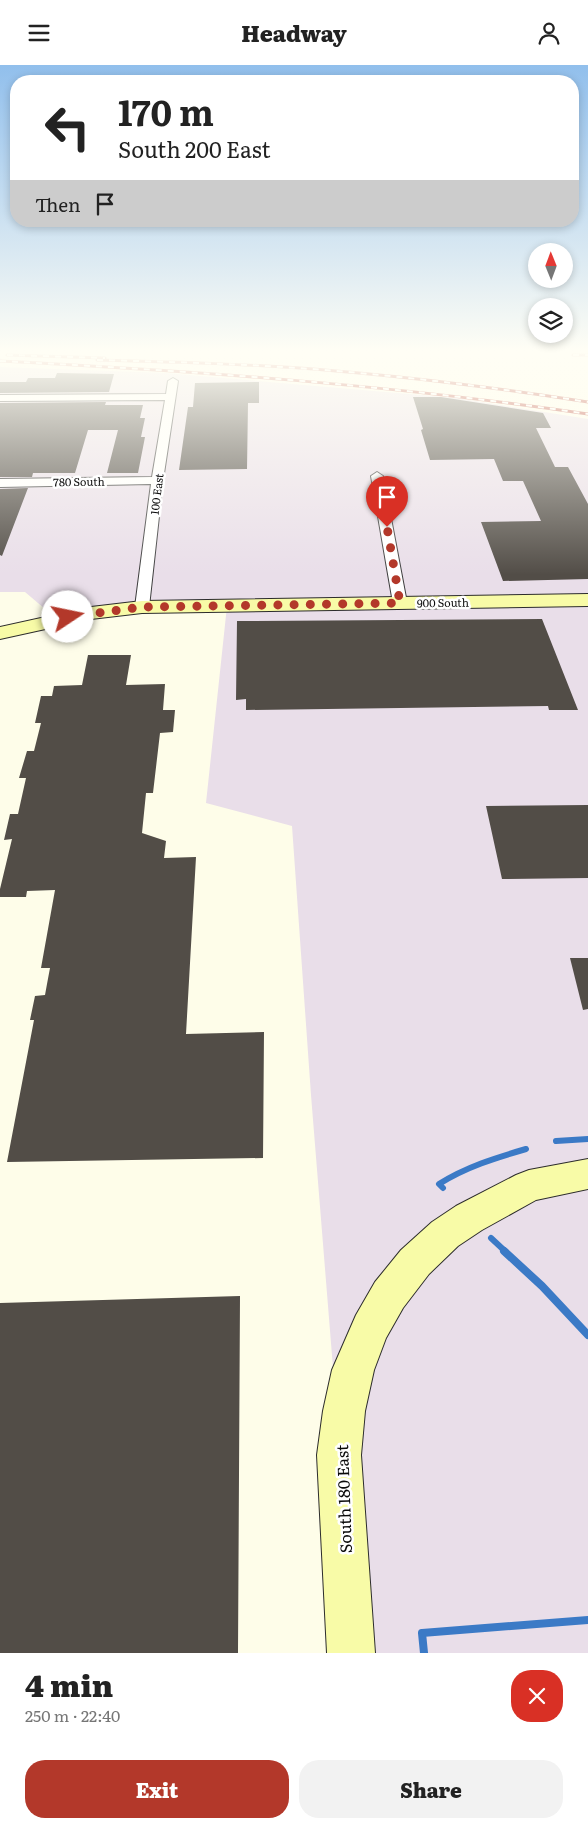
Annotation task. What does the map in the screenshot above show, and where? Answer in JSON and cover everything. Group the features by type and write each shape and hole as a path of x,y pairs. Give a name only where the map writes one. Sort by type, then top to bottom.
{"street":[{"name":"100 East","path":"142,607 157,480 166,426"},
{"path":"377,476 400,603"},
{"name":"780 South","path":"0,483 157,480"},
{"name":"900 South","path":"0,633 91,613 142,607 588,600"},
{"name":"South 180 East","path":"351,1653 339,1455 344,1411 353,1369 370,1328 389,1295 415,1262 445,1234 469,1218 529,1185 588,1174"}],"shaded area":[{"path":"0,426 588,426 588,1653 356,1653 311,1095 292,826 206,803 227,606 58,620 25,592 0,592"}],"building":[{"path":"0,426 143,426 141,437 145,437 138,473 107,473 118,430 88,430 75,473 33,473 32,477 0,477"},
{"path":"185,426 248,426 247,469 179,470"},
{"path":"422,426 550,426 551,428 536,428 555,467 568,467 588,504 588,579 503,581 481,522 541,521 523,481 503,481 494,459 430,460 421,430 423,429"},
{"path":"28,488 2,556 0,555 0,489"},
{"path":"542,619 578,710 549,710 548,706 246,710 246,699 236,700 237,621"},
{"path":"88,655 131,655 126,685 165,684 163,710 175,710 173,732 160,733 153,793 146,793 142,833 166,841 164,858 196,857 186,1034 264,1032 263,1158 7,1162 34,1020 30,1020 35,996 45,995 50,968 41,968 55,890 27,891 26,897 0,897 0,889 12,839 4,840 10,814 18,814 26,778 19,778 27,751 34,751 41,723 35,723 41,696 52,696 54,686 82,685"},
{"path":"588,805 588,878 502,879 486,806"},
{"path":"570,958 588,958 588,1009 583,1010"},
{"path":"240,1296 238,1653 0,1653 0,1303"}],"waterway":[{"path":"556,1141 588,1139"},
{"path":"443,1188 439,1184 470,1168 526,1149"},
{"path":"491,1238 506,1252"},
{"path":"504,1251 542,1286 588,1335"},
{"path":"424,1653 422,1633 588,1620"}],"route":[{"path":"68,617 142,607 400,603 387,527"}]}
